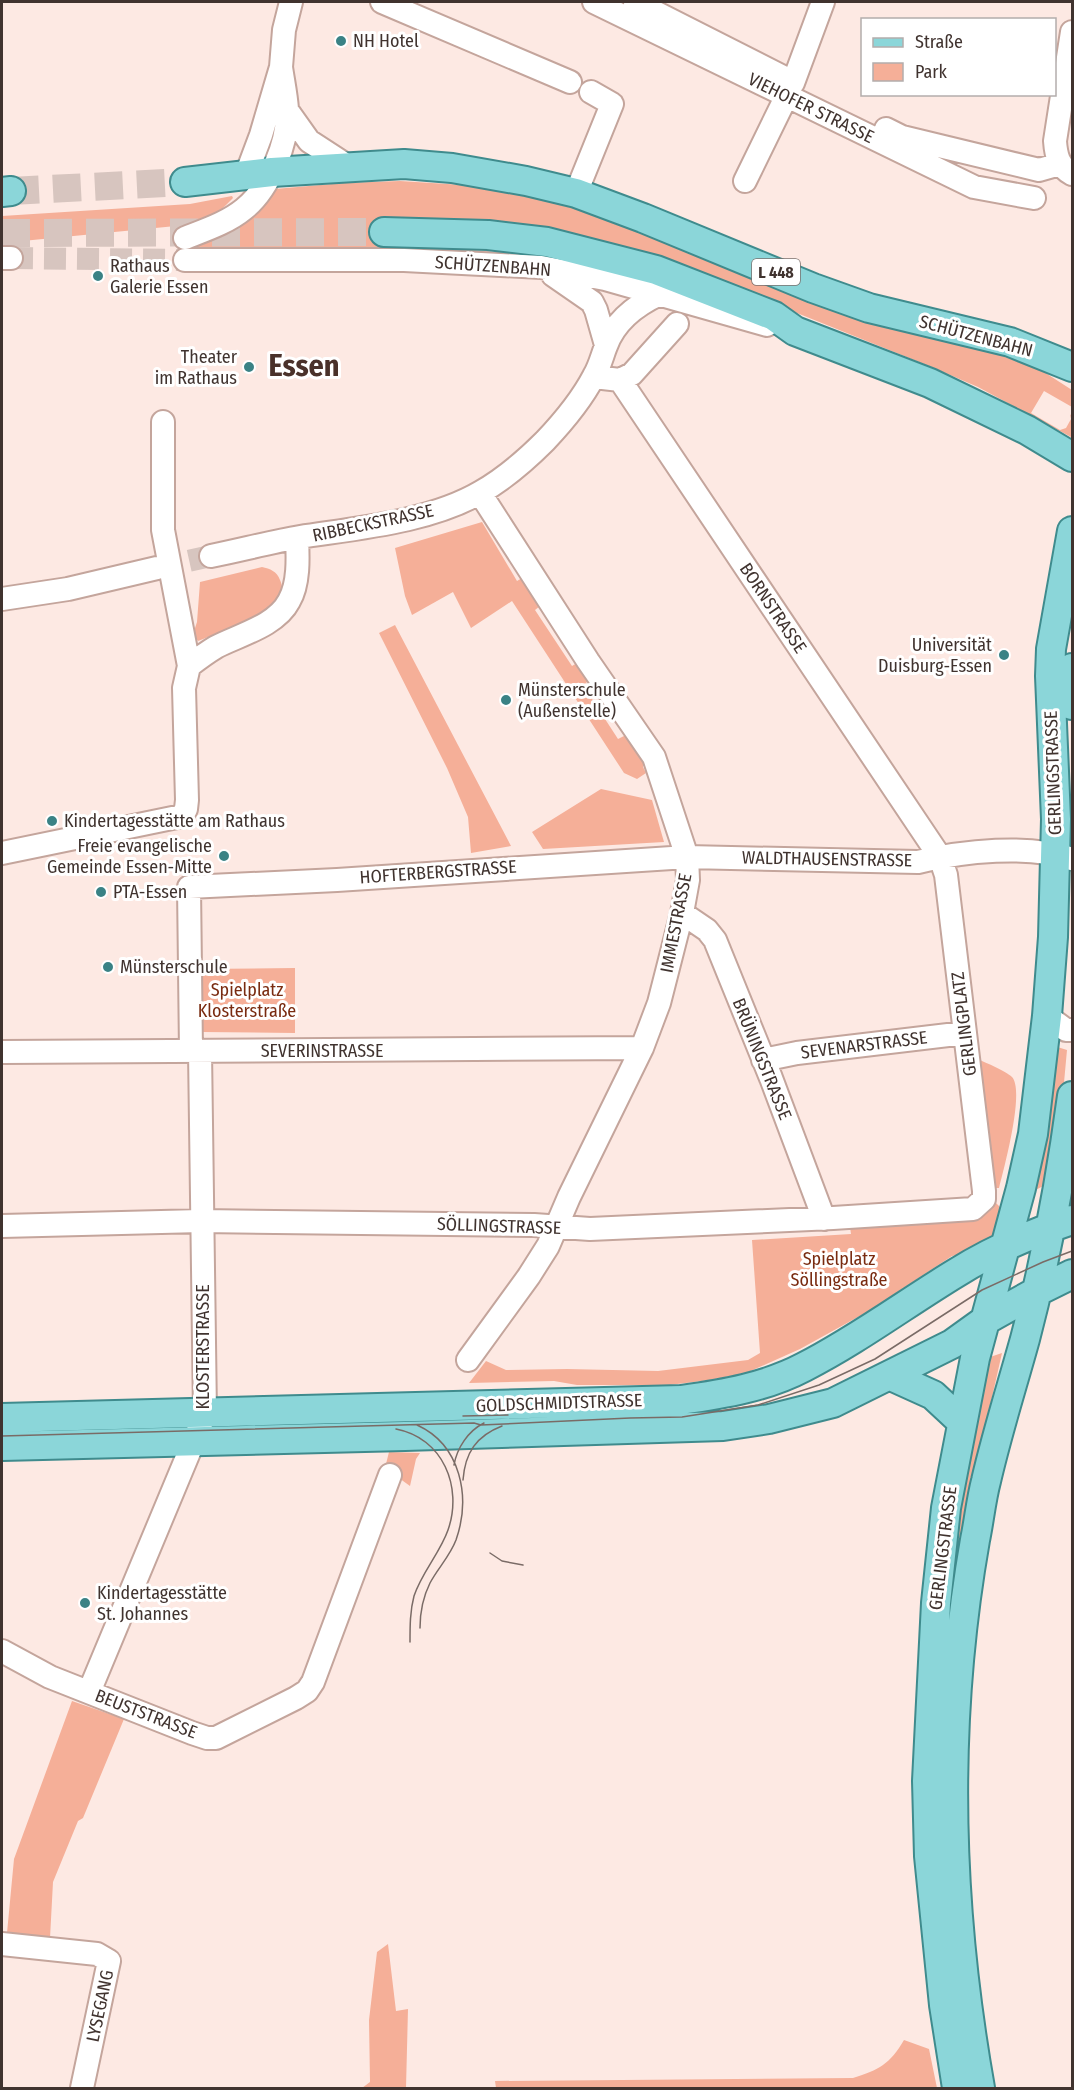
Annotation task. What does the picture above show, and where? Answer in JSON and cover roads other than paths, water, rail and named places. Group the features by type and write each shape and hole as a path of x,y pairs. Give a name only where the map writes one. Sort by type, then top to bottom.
{"main road":[{"name":"SCHÜTZENBAHN","path":"185,182 259,173 404,164 452,168 526,181 576,193 813,288 870,308 1010,342 1072,367"},
{"name":"SCHÜTZENBAHN","path":"384,232 488,235 547,242 656,270 774,316 795,331 941,388 1018,426 1072,457"},
{"name":"GERLINGSTRASSE","path":"957,2088 948,2040 929,1856 927,1781 936,1602 946,1508 962,1422 984,1321 1022,1188 1033,1134 1064,856 1050,676 1051,649 1072,531"},
{"name":"GERLINGSTRASSE","path":"1072,668 1072,705"},
{"name":"GERLINGSTRASSE","path":"980,2088 969,2026 954,1855 955,1702 964,1602 986,1482 1036,1292 1062,1224 1072,1096"},
{"name":"GOLDSCHMIDTSTRASSE","path":"2,1418 681,1400 727,1394 769,1382 803,1368 870,1329 958,1271 1062,1224"},
{"name":"GOLDSCHMIDTSTRASSE","path":"2,1446 723,1426 769,1419 834,1403 891,1376 952,1344 984,1321 1072,1274"},
{"path":"891,1376 933,1395 962,1422"}],"street":[{"path":"259,173 259,141 281,67 284,30 291,2"},
{"path":"382,2 570,82"},
{"name":"VIEHOFER STRASSE","path":"594,2 902,137 1039,170 1066,169"},
{"name":"VIEHOFER STRASSE","path":"644,4 790,89 975,187 1034,198"},
{"path":"745,181 790,89 818,4"},
{"path":"1066,169 1056,152 1055,141 1072,32"},
{"path":"259,173 282,148 287,110 281,67"},
{"path":"576,193 612,104 591,92"},
{"path":"287,110 309,141 349,167"},
{"name":"SCHÜTZENBAHN","path":"259,173 260,192 245,209 185,249 541,267 605,279 795,331"},
{"path":"541,267 592,302 606,345"},
{"name":"RIBBECKSTRASSE","path":"211,556 297,538 386,524 439,510 480,493 516,467 545,441 594,377 606,345 618,324 629,311 660,294"},
{"path":"594,377 620,380 632,374 677,324"},
{"name":"BORNSTRASSE","path":"620,380 940,857"},
{"path":"2,853 185,808 184,688 189,666 163,530 163,422"},
{"name":"IMMESTRASSE","path":"468,1360 540,1260 642,1048 659,1003 688,880 687,857 654,757 588,661 480,493"},
{"path":"189,666 216,647 281,613 293,591 297,569 297,538"},
{"path":"2,599 68,589 157,568"},
{"name":"WALDTHAUSENSTRASSE","path":"687,857 918,862 940,857 1024,850 1064,856"},
{"name":"HOFTERBERGSTRASSE","path":"189,886 337,880 687,857"},
{"name":"GERLINGPLATZ","path":"940,857 946,875 984,1191"},
{"name":"KLOSTERSTRASSE","path":"89,1692 205,1414 201,1221 189,886"},
{"name":"BRÜNINGSTRASSE","path":"682,913 707,930 715,940 824,1219"},
{"path":"1047,1016 1066,1030 1072,1030"},
{"name":"SEVENARSTRASSE","path":"763,1059 965,1033"},
{"name":"SEVERINSTRASSE","path":"2,1052 642,1048"},
{"name":"SÖLLINGSTRASSE","path":"2,1226 201,1221 534,1225 590,1229 824,1219 973,1209 984,1199 984,1191"},
{"name":"BEUSTSTRASSE","path":"2,1651 50,1677 207,1738 216,1738 296,1698 307,1691 313,1682 390,1475"},
{"name":"LYSEGANG","path":"2,1944 97,1954 109,1961 82,2088"}],"tunnel":[{"path":"11,191 185,182"},
{"path":"2,233 384,232"},
{"path":"11,258 185,260"},
{"path":"157,568 211,556"}],"tram line":[{"path":"2,1436 474,1423 481,1425 682,1417 758,1405 819,1385 875,1359 982,1290 1072,1251"},
{"path":"463,1416 508,1415"},
{"path":"454,1465 464,1441 484,1423"},
{"path":"417,1425 444,1445 453,1459 462,1490 460,1524 456,1540 425,1594 420,1628"},
{"path":"463,1480 469,1454 479,1440 502,1426"},
{"path":"396,1429 412,1434 437,1454 451,1482 453,1497 448,1530 414,1596 410,1642"},
{"path":"490,1553 502,1561 523,1565"}],"place":[{"name":"NH Hotel","path":"341,41"},
{"name":"Rathaus Galerie Essen","path":"98,276"},
{"name":"Theater im Rathaus","path":"249,367"},
{"name":"Universität Duisburg-Essen","path":"1004,655"},
{"name":"Münsterschule (Außenstelle)","path":"506,700"},
{"name":"Kindertagesstätte am Rathaus","path":"52,821"},
{"name":"Freie evangelische Gemeinde Essen-Mitte","path":"224,856"},
{"name":"PTA-Essen","path":"101,892"},
{"name":"Münsterschule","path":"108,967"},
{"name":"Kindertagesstätte St. Johannes","path":"85,1603"}],"district":[{"name":"Essen","path":"304,366"}],"park label":[{"name":"Spielplatz Klosterstraße","path":"247,1000"},
{"name":"Spielplatz Söllingstraße","path":"839,1269"}]}
